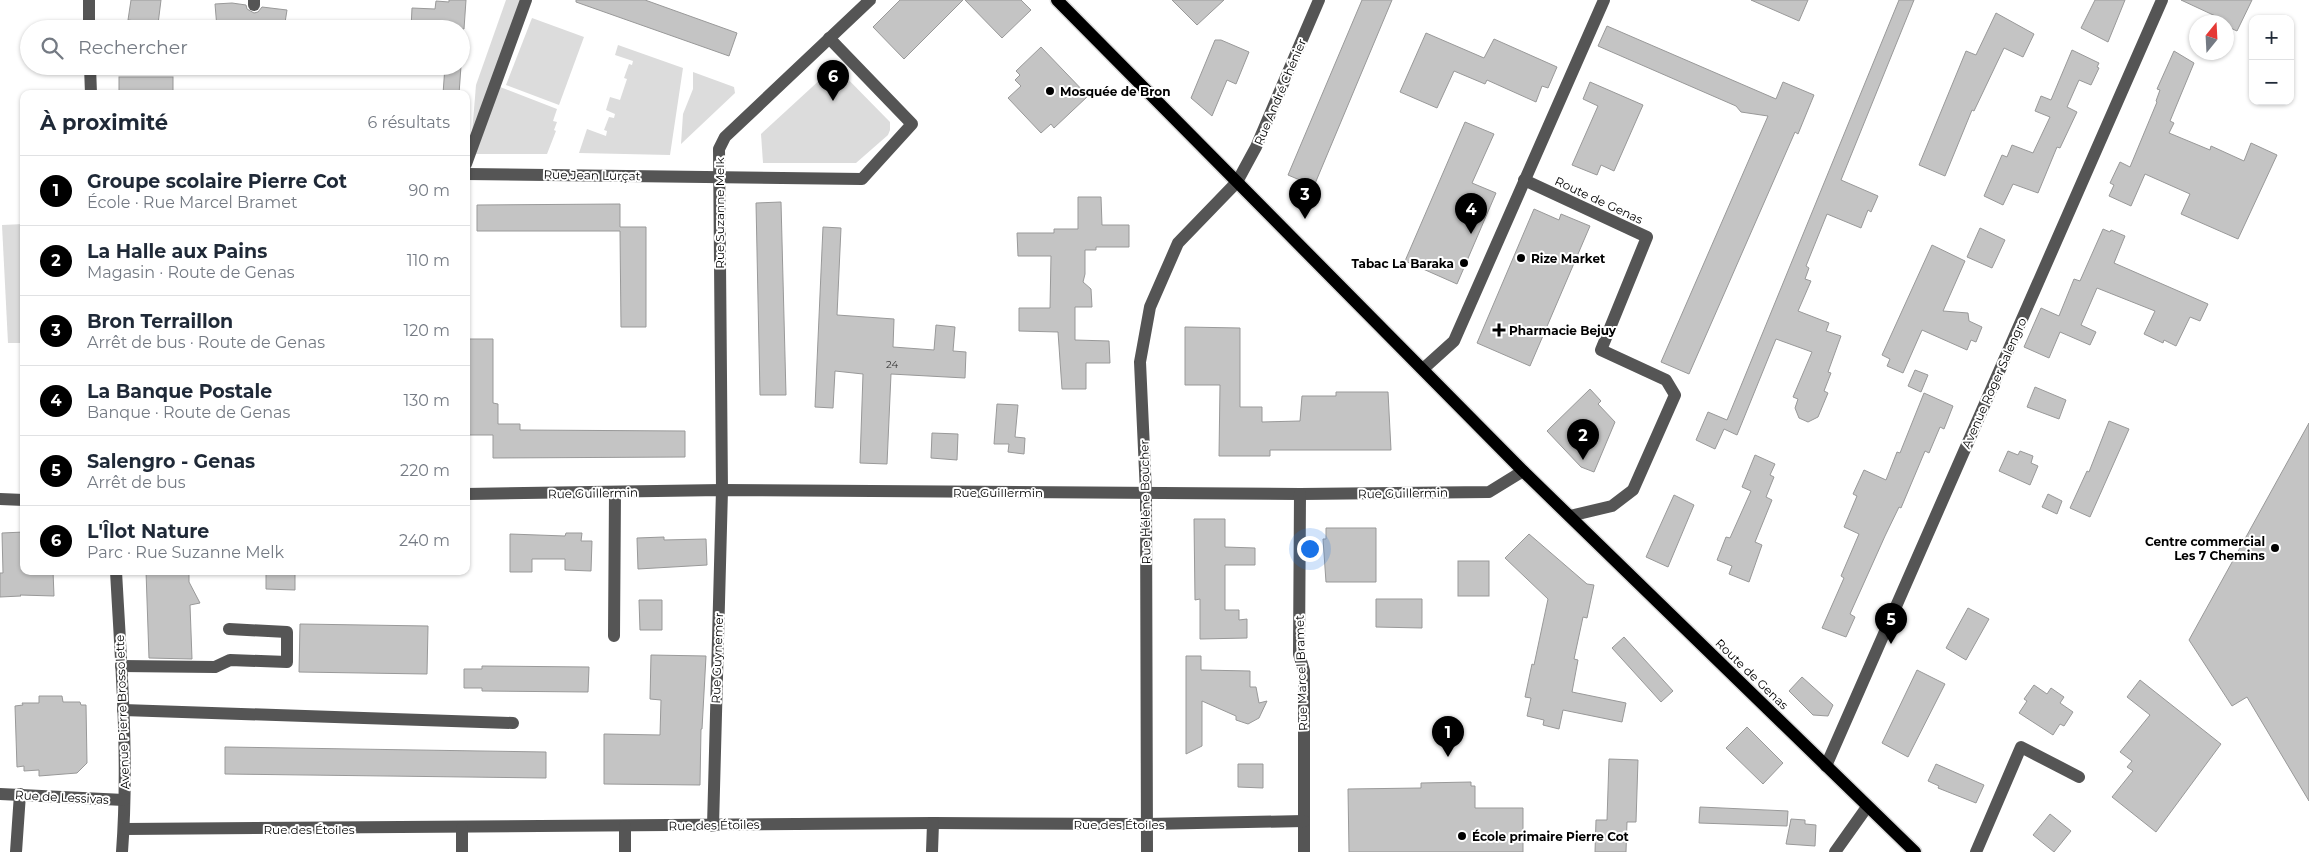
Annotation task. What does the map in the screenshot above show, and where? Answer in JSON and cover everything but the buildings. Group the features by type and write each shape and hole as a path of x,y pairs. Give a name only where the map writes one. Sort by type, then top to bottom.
{"main road":[{"name":"Route de Genas","path":"1056,0 1523,471 1915,852"}],"street":[{"path":"89,0 89,20"},
{"path":"470,153 526,0"},
{"name":"Rue Suzanne Melk","path":"722,490 719,149 725,137 870,0"},
{"name":"Rue André Chénier","path":"1237,182 1261,138 1319,0"},
{"path":"1422,368 1454,341 1604,0"},
{"name":"Avenue Roger Salengro","path":"1826,766 2162,0"},
{"name":"Rue Jean Lurçat","path":"470,174 862,179 912,124 829,38"},
{"path":"90,75 91,90"},
{"name":"Route de Genas","path":"1524,180 1646,237 1601,350 1666,380 1675,396 1633,490 1612,506 1570,516"},
{"name":"Rue Hélène Boucher","path":"1147,852 1146,492 1140,362 1150,307 1178,243 1237,182"},
{"name":"Rue Guillermin","path":"470,494 722,490 1300,494 1489,492 1523,471"},
{"name":"Rue Guynemer","path":"713,826 722,490"},
{"path":"614,636 615,492"},
{"name":"Rue Marcel Bramet","path":"1300,494 1299,654 1304,672 1304,852"},
{"path":"0,499 20,500"},
{"name":"Avenue Pierre Brossolette","path":"116,575 123,710 124,829 122,852"},
{"path":"121,666 215,667 230,660 287,662 287,632 229,629"},
{"path":"123,710 513,723"},
{"path":"1976,852 2022,747 2079,777"},
{"name":"Rue de Lessivas","path":"0,794 124,800"},
{"path":"16,852 20,794"},
{"path":"1835,852 1867,807"},
{"name":"Rue des Étoiles","path":"124,829 462,828 933,823 1147,824 1304,821"},
{"path":"932,852 933,823"},
{"path":"625,826 625,852"},
{"path":"462,828 462,852"}],"shaded area":[{"path":"506,0 521,0 472,134 476,85"},
{"path":"532,18 584,37 559,105 506,85"},
{"path":"618,45 683,68 670,155 579,153 587,129 606,136 607,131 604,130 609,117 614,118 615,114 606,110 610,97 620,100 627,79 624,78 629,64 632,65 633,61 615,55"},
{"path":"835,66 890,122 888,135 856,163 763,163 761,134"},
{"path":"693,72 734,87 735,93 681,144 683,114 693,89"},
{"path":"500,87 557,109 553,121 557,122 554,130 556,131 547,154 475,154"},
{"path":"20,224 20,343 8,343 2,225"}],"place":[{"name":"Mosquée de Bron","path":"1050,91"},
{"name":"L'Îlot Nature","path":"833,101"},
{"name":"Bron Terraillon","path":"1305,219"},
{"name":"La Banque Postale","path":"1471,234"},
{"name":"Rize Market","path":"1521,258"},
{"name":"Tabac La Baraka","path":"1464,263"},
{"name":"Pharmacie Bejuy","path":"1499,330"},
{"name":"La Halle aux Pains","path":"1583,460"},
{"name":"Centre commercial Les 7 Chemins","path":"2275,548"},
{"name":"Salengro - Genas","path":"1891,644"},
{"name":"Groupe scolaire Pierre Cot","path":"1448,757"},
{"name":"École primaire Pierre Cot","path":"1462,836"}]}
